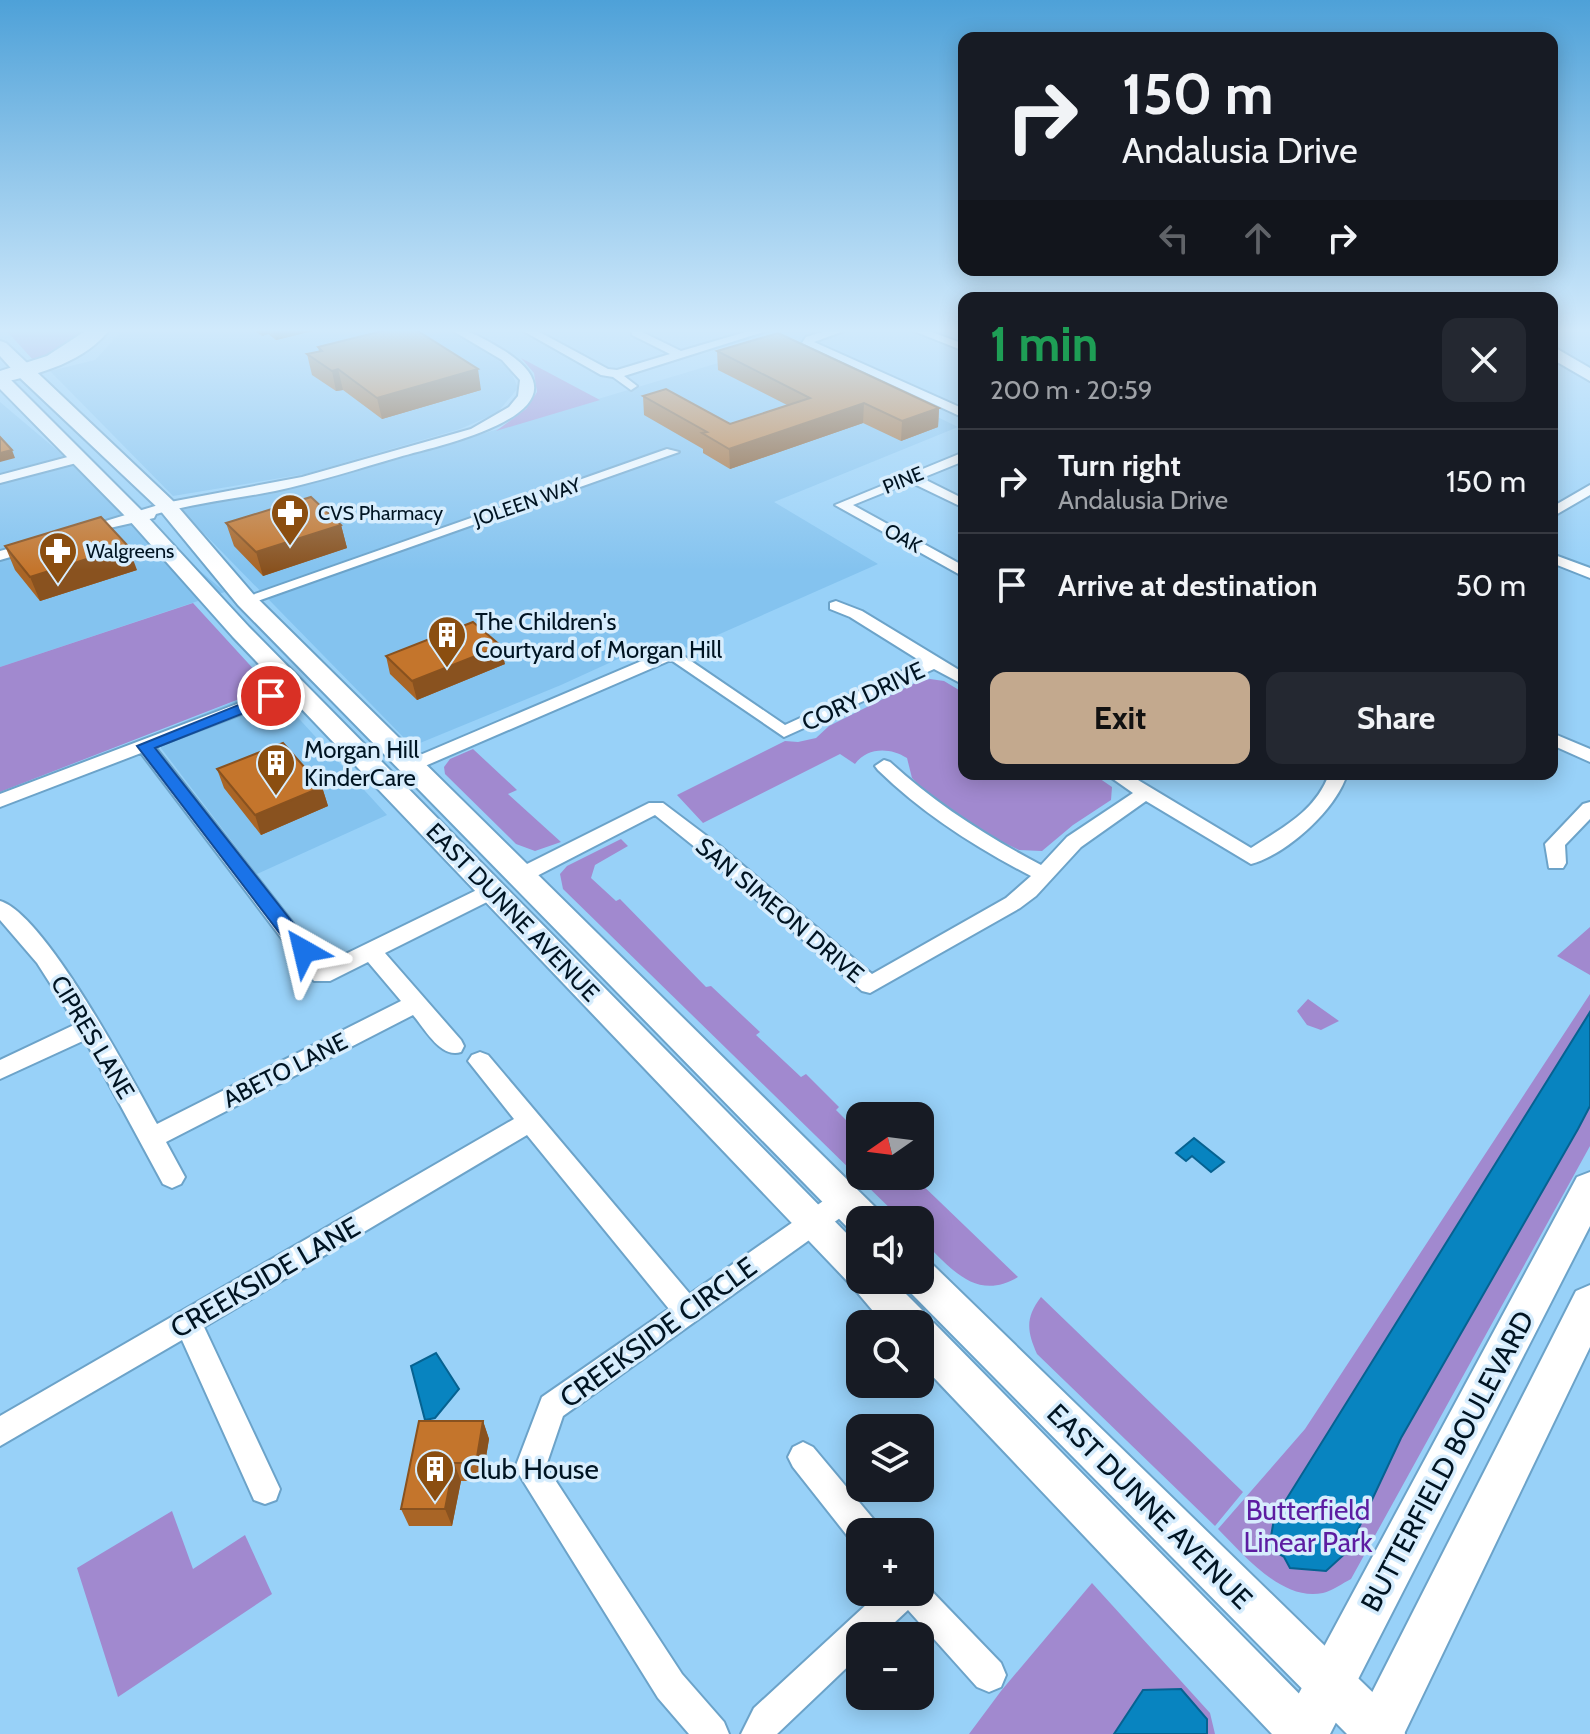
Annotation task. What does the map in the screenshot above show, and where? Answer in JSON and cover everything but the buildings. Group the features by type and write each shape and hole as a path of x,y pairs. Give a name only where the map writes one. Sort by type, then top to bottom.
{"main road":[{"name":"EAST DUNNE AVENUE","path":"31,409 416,811 507,883 850,1206"},
{"name":"EAST DUNNE AVENUE","path":"63,409 169,509 246,600 412,765 507,883 846,1257"},
{"path":"185,571 203,574 225,597 246,600"},
{"path":"238,628 243,618 239,608 246,600"},
{"path":"295,687 313,689 336,707 355,710"},
{"name":"BUTTERFIELD BOULEVARD","path":"1304,1734 1590,1188"},
{"name":"EAST DUNNE AVENUE","path":"934,1291 1379,1733"},
{"path":"880,1294 896,1310"},
{"path":"1379,1733 1590,1304"},
{"name":"EAST DUNNE AVENUE","path":"934,1351 1304,1734"}],"street":[{"path":"0,556 136,516 264,493 277,486 485,428 513,409"},
{"name":"JOLEEN WAY","path":"246,600 672,452"},
{"path":"0,479 79,458"},
{"name":"PINE","path":"842,505 958,458"},
{"path":"910,477 958,501"},
{"path":"1558,509 1590,489"},
{"name":"OAK","path":"842,505 958,569"},
{"path":"1558,560 1590,573"},
{"name":"CORY DRIVE","path":"836,606 856,614 958,676"},
{"name":"CORY DRIVE","path":"412,765 672,653 784,732 935,662"},
{"path":"0,801 295,687"},
{"path":"1558,741 1590,756"},
{"path":"145,746 322,975 507,883"},
{"path":"884,766 922,802 965,833 1044,875"},
{"path":"1125,780 1251,857 1313,815 1337,780"},
{"name":"SAN SIMEON DRIVE","path":"507,883 656,807 713,851 870,985 1003,909 1044,875 1093,827 1146,793"},
{"path":"1556,863 1555,844 1590,808"},
{"name":"CIPRES LANE","path":"0,908 25,929 89,1028 153,1137 172,1177"},
{"path":"371,951 453,1046"},
{"name":"ABETO LANE","path":"153,1137 416,1003"},
{"path":"0,1070 89,1028"},
{"path":"480,1061 687,1310"},
{"name":"CREEKSIDE LANE","path":"0,1432 530,1122"},
{"name":"CREEKSIDE CIRCLE","path":"712,1734 670,1686 530,1468 552,1407 813,1222 846,1212"},
{"path":"188,1322 265,1489"},
{"path":"803,1457 853,1518"},
{"path":"758,1734 766,1720 888,1606"},
{"path":"926,1606 989,1675"}],"shaded area":[{"path":"0,409 8,409 225,592 0,667"},
{"path":"87,409 500,409 460,429 305,474 173,496"},
{"path":"565,409 921,409 958,427 774,502 878,564 688,648 669,640 647,642 631,653 561,685 420,743 410,744 181,510 398,459"},
{"path":"270,687 387,815 257,874 151,735"},
{"path":"1590,1012 1590,1106 1578,1129 1401,1438 1348,1551 1326,1571 1290,1568 1284,1557 1269,1548 1274,1519"},
{"path":"1194,1138 1224,1162 1211,1172 1192,1156 1186,1161 1176,1153"},
{"path":"436,1353 459,1389 435,1418 425,1420 411,1366"},
{"path":"1181,1689 1207,1719 1207,1734 1114,1734 1143,1690"}],"green space":[{"path":"526,409 570,409 496,431"},
{"path":"193,603 270,687 0,792 0,667"},
{"path":"930,679 944,681 958,689 958,780 1102,780 1112,787 1111,800 1073,825 1042,851 1019,850 994,838 927,793 912,778 907,758 886,751 866,754 855,764 840,754 703,823 677,795 785,741 816,738 829,726 917,682"},
{"path":"473,749 517,790 508,794 561,842 535,851 516,844 445,774 444,767 450,759"},
{"path":"621,839 628,846 595,865 591,878 616,901 620,899 706,987 711,986 760,1032 756,1035 801,1077 806,1074 839,1107 836,1110 846,1120 846,1165 563,889 560,874 567,866"},
{"path":"1590,927 1590,975 1557,956"},
{"name":"Butterfield Linear Park","path":"1590,994 1590,1146 1351,1579 1323,1593 1308,1594 1278,1583 1251,1563 1218,1529 1305,1429"},
{"path":"1308,999 1339,1021 1321,1030 1307,1025 1297,1011"},
{"path":"871,1190 928,1190 1018,1277 989,1286 964,1278 934,1252 934,1206 888,1206"},
{"path":"1041,1297 1243,1492 1215,1526 1037,1354 1029,1325"},
{"path":"172,1511 193,1569 245,1535 272,1594 118,1697 77,1568"},
{"path":"1092,1583 1210,1713 1215,1734 969,1734 1001,1691"}],"place":[{"name":"CVS Pharmacy","path":"290,547"},
{"name":"Walgreens","path":"58,585"},
{"name":"The Children's Courtyard of Morgan Hill","path":"447,669"},
{"name":"Morgan Hill KinderCare","path":"276,797"},
{"name":"Club House","path":"435,1503"}],"route":[{"path":"271,696 145,746 304,951"}]}
